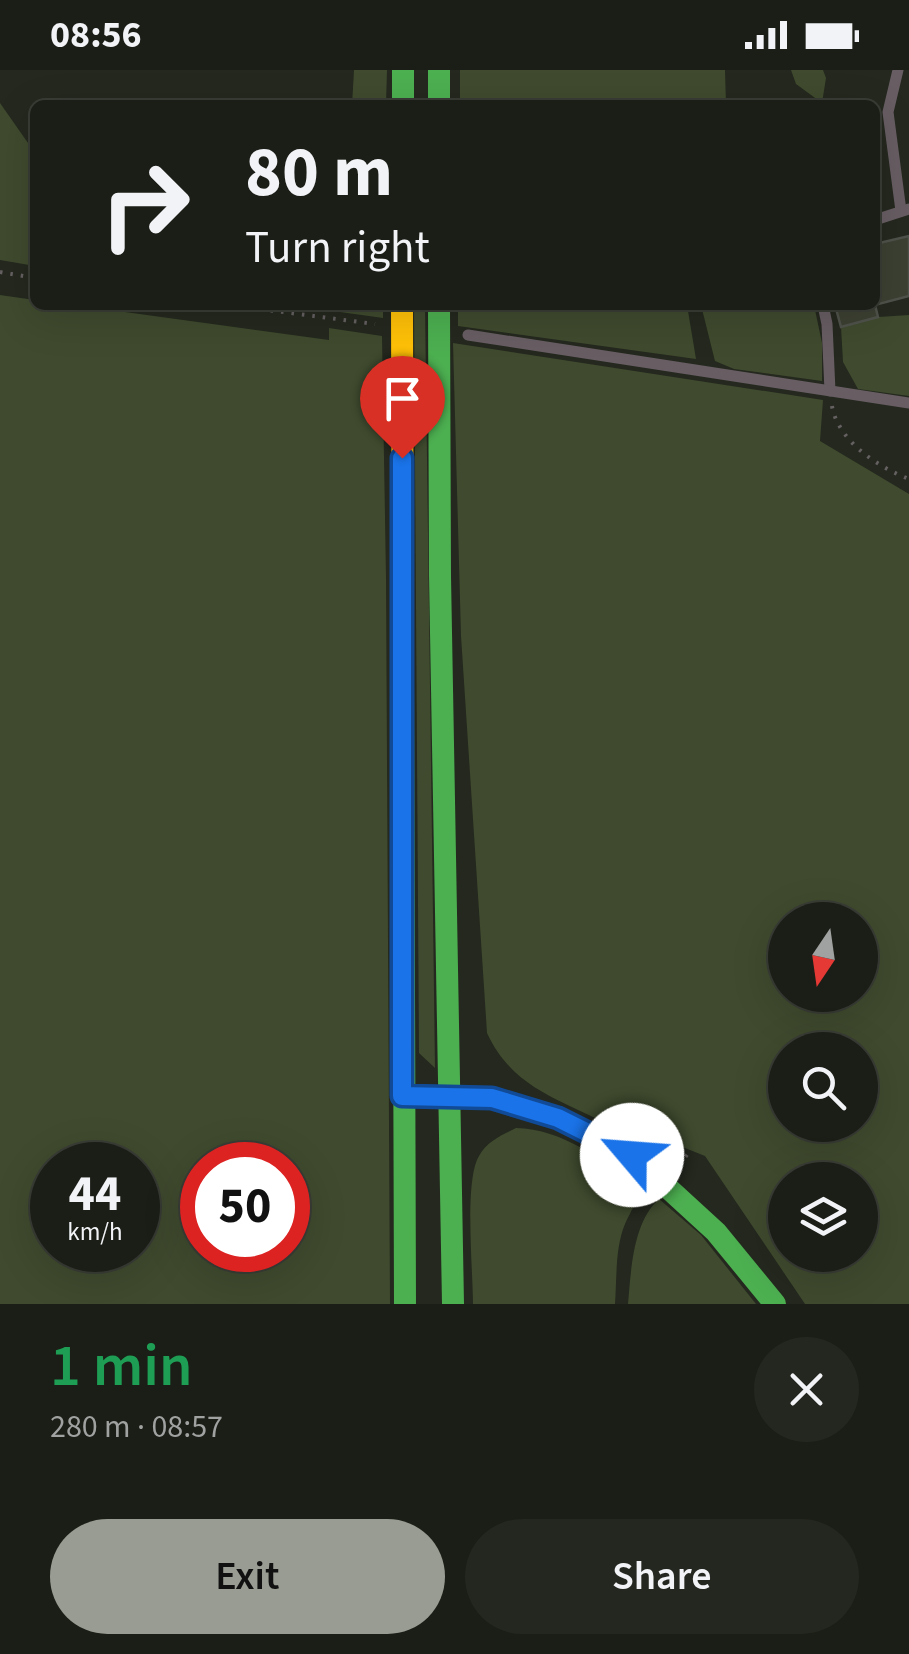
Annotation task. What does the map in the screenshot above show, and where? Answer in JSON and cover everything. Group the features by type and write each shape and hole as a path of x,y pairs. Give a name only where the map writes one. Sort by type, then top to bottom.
{"main road":[{"path":"403,70 403,100"},
{"path":"438,70 438,100"},
{"path":"402,310 404,1304"},
{"path":"439,310 453,1304"},
{"path":"402,1096 492,1098 558,1118 632,1155 716,1232 774,1304"}],"lane":[{"path":"880,218 905,210 888,112 898,70"},
{"path":"824,310 830,391"},
{"path":"468,335 909,403"}],"path":[{"path":"0,272 30,277"},
{"path":"268,310 374,324"},
{"path":"830,391 832,412 848,439 890,472 909,479"}],"green space":[{"path":"354,70 387,70 386,100 352,100"},
{"path":"460,70 725,70 726,100 460,100"},
{"path":"791,70 823,70 826,78 822,100 818,100 796,84"},
{"path":"0,103 30,146 30,265 0,260"},
{"path":"0,295 30,299 30,310 110,310 329,340 329,328 382,336 390,1304 0,1304"},
{"path":"326,310 383,310 383,318"},
{"path":"414,310 425,310 435,1068 419,1053"},
{"path":"458,310 688,310 696,359 458,326"},
{"path":"702,310 815,310 822,343 822,381 734,369 715,361"},
{"path":"909,315 909,396 858,389 843,362 841,327 878,317"},
{"path":"453,343 823,400 820,441 909,494 909,1304 805,1304 783,1272 878,1272 878,1162 768,1162 768,1249 705,1156 680,1146 678,1154 666,1164 608,1124 530,1084 499,1054 487,1033 461,636"},
{"path":"516,1128 566,1140 640,1186 620,1243 615,1304 473,1304 474,1168 486,1146"},
{"path":"659,1199 701,1235 756,1304 628,1304 639,1233"}],"building":[{"path":"909,236 909,296 880,304 880,243"},
{"path":"836,310 876,310 878,317 841,327"}],"traffic: fast":[{"path":"403,70 403,100"},
{"path":"439,70 439,100"},
{"path":"439,310 453,1304"},
{"path":"403,676 405,1304"},
{"path":"403,1096 492,1098 558,1118 632,1155 716,1232 775,1304"}],"traffic: slow":[{"path":"402,310 403,676"}],"route":[{"path":"402,458 402,1096 492,1098 558,1118 632,1155"}]}
